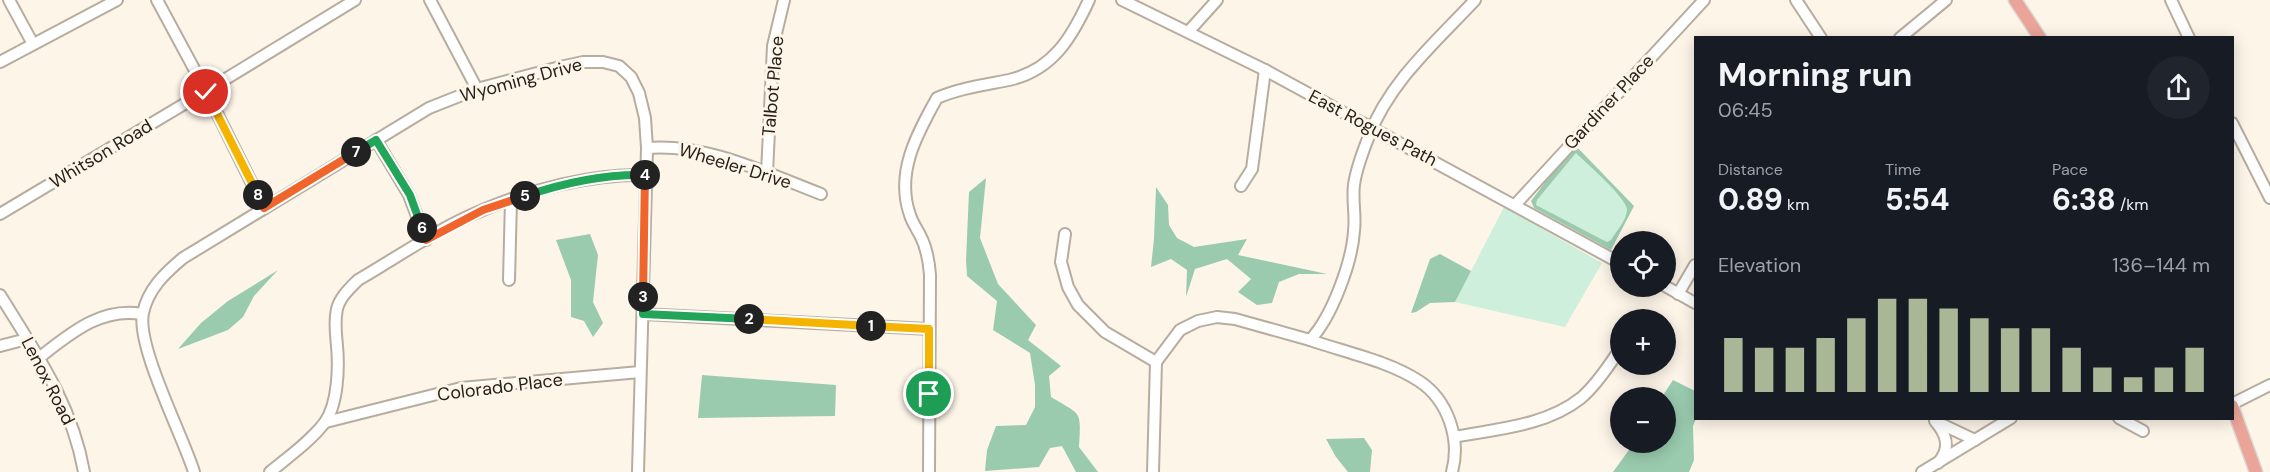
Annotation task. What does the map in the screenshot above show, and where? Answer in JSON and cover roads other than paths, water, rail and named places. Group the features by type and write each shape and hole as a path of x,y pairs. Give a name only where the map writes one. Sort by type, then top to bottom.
{"main road":[{"path":"2015,0 2039,36"},
{"path":"2234,411 2256,472"}],"street":[{"path":"9,0 33,44"},
{"path":"0,62 117,0"},
{"path":"157,0 264,208"},
{"name":"Whitson Road","path":"0,214 206,92 355,0"},
{"path":"430,0 477,88"},
{"name":"Talbot Place","path":"767,173 774,46 784,0"},
{"path":"929,472 930,275 928,255 911,218 904,196 905,174 913,145 937,98 958,89 1012,79 1040,68 1058,53 1072,33 1089,0"},
{"name":"East Rogues Path","path":"1122,0 1189,31 1264,70 1610,257"},
{"path":"1189,31 1217,0"},
{"path":"1310,340 1319,330 1332,307 1352,246 1354,185 1373,128 1392,91 1475,0"},
{"name":"Gardiner Place","path":"1515,205 1704,0"},
{"path":"1796,0 1820,36"},
{"path":"1902,36 1946,0"},
{"path":"2171,0 2188,36"},
{"name":"Wyoming Drive","path":"142,314 160,277 183,258 429,108 477,88 583,62 603,62 619,66 631,77 639,93 645,118 647,148 638,472"},
{"path":"1240,186 1252,169 1264,70"},
{"path":"2234,127 2270,198"},
{"path":"376,140 410,195 426,240"},
{"name":"Wheeler Drive","path":"647,148 686,148 767,173 821,194"},
{"path":"270,472 326,422 334,399 337,380 335,323 337,307 345,293 358,280 483,210 511,200 592,179 645,175"},
{"path":"509,280 511,200"},
{"path":"1065,234 1061,262 1068,287 1078,305 1105,332 1156,362"},
{"path":"1694,267 1678,294 1694,302"},
{"name":"Lenox Road","path":"0,295 40,357 67,409 84,472"},
{"path":"40,357 90,322 108,314 129,312 142,314 144,339 151,361 194,472"},
{"path":"643,314 929,329"},
{"path":"1153,472 1156,362 1180,330 1198,321 1216,317 1235,319 1310,340 1399,370 1420,382 1434,394 1444,410 1454,437 1455,453 1452,472"},
{"path":"0,346 27,339"},
{"path":"1454,437 1520,425 1562,410 1581,398 1610,364"},
{"name":"Colorado Place","path":"326,422 461,388 640,372"},
{"path":"2234,404 2270,385"},
{"path":"1933,420 1975,440"},
{"path":"1933,420 1945,434 1947,444 1942,457 1935,465"},
{"path":"1922,472 2008,420"},
{"path":"2123,420 2144,431"}]}
